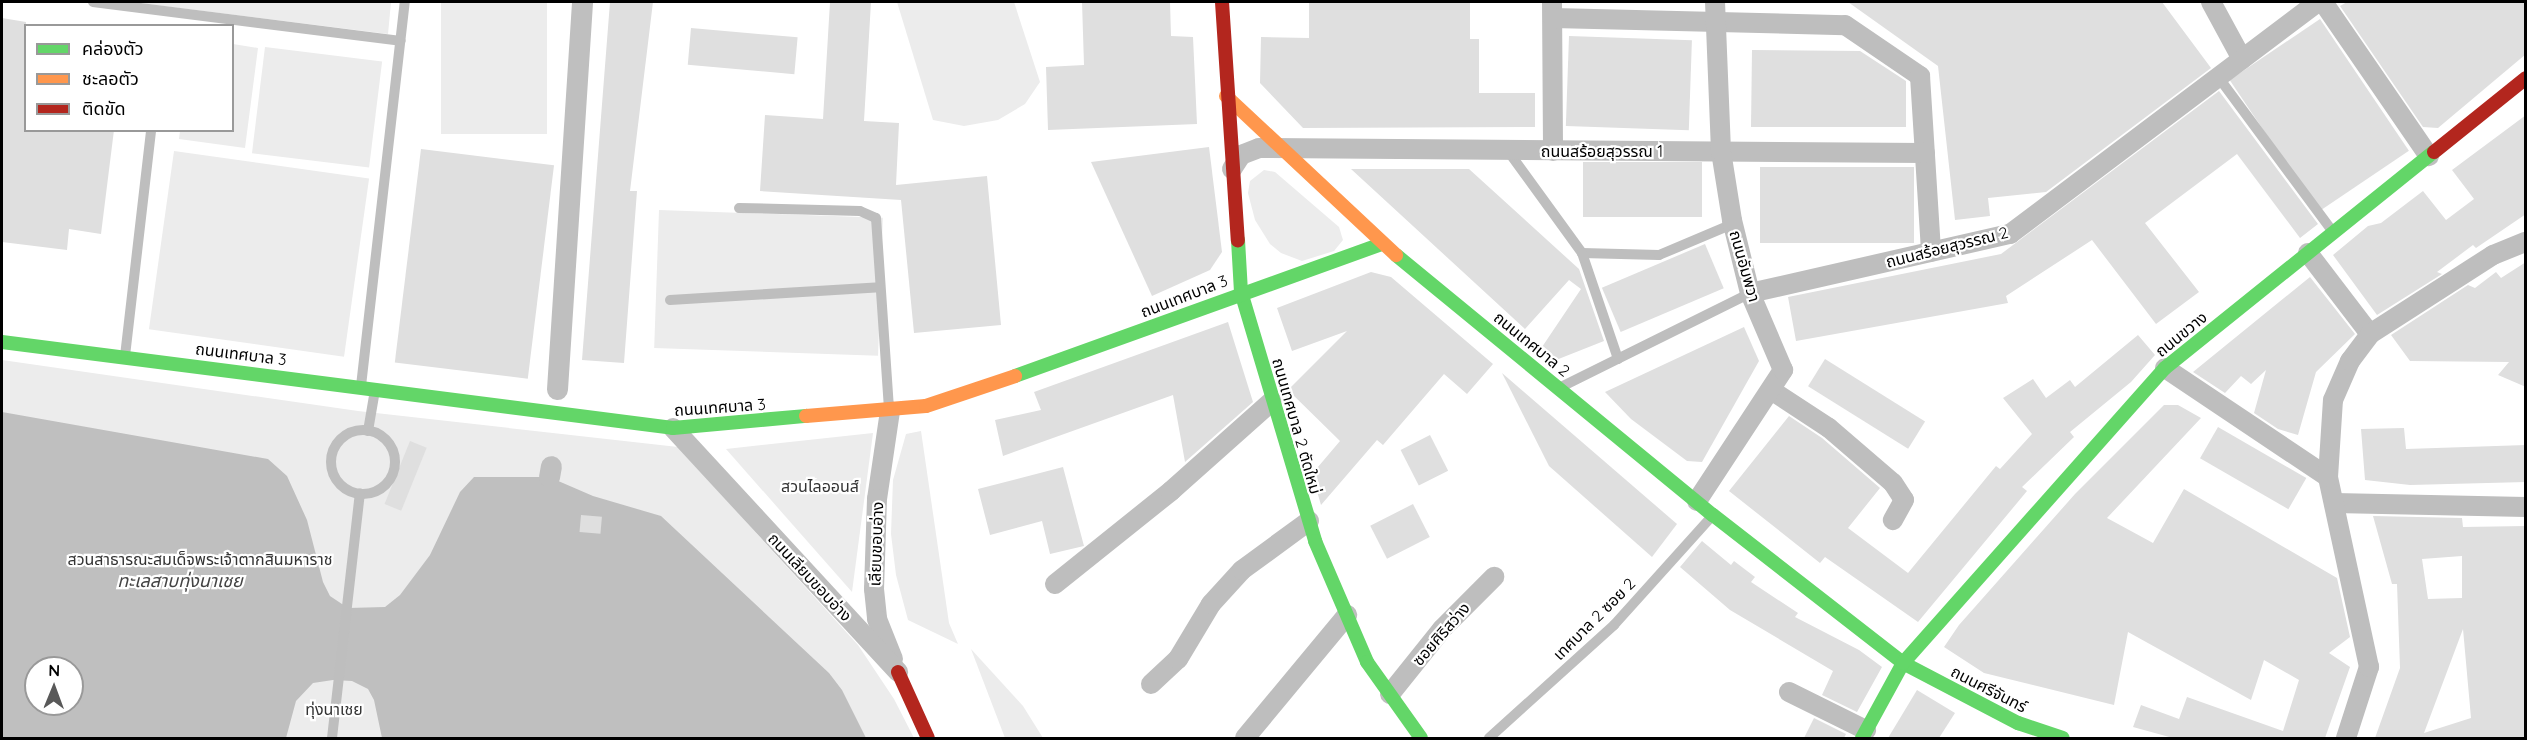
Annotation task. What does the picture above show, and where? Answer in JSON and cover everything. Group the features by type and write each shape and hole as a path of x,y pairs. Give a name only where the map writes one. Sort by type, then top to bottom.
{"street":[{"path":"1222,2 1226,96"},
{"name":"ถนนอัมพวา","path":"1697,501 1782,370 1750,293 1732,220 1721,151 1718,21 1715,2"},
{"path":"2211,2 2242,59"},
{"name":"ถนนสร้อยสุวรรณ 2","path":"1750,293 2010,234 2318,2"},
{"path":"2323,2 2429,156"},
{"path":"1553,151 1553,10 1718,21 1845,25 1920,76 1931,252"},
{"name":"ถนนขวาง","path":"1864,734 1903,663 2165,368 2526,78"},
{"name":"ถนนเทศบาล 2","path":"1226,96 1280,151 1382,244 1561,387 1713,515 1903,663"},
{"name":"ถนนเทศบาล 2 ตัดใหม่","path":"1226,96 1239,241 1241,292 1272,401 1309,521 1367,662 1421,738"},
{"name":"ถนนสร้อยสุวรรณ 1","path":"1232,169 1241,155 1250,150 1925,153"},
{"path":"1340,257 1354,236 1348,212"},
{"path":"1239,241 1252,259"},
{"path":"2346,738 2369,667 2328,477 2333,400 2350,361 2370,334 2493,255 2526,242"},
{"name":"ถนนเทศบาล 3","path":"2,342 368,387 673,428 890,411 926,406 1088,352 1241,292 1382,244"},
{"path":"2308,253 2370,334"},
{"path":"1267,268 1301,272"},
{"path":"2165,368 2328,477"},
{"path":"1771,390 1829,428 1893,483 1904,500 1893,520"},
{"path":"1055,584 1171,491 1272,401"},
{"name":"เลียบขอบอ่าง","path":"890,411 877,499 874,589 877,620 898,672"},
{"name":"ถนนเลียบขอบอ่าง","path":"673,428 898,672 928,738"},
{"path":"2334,503 2526,507"},
{"path":"1151,684 1179,659 1211,604 1242,570 1309,521"},
{"name":"ซอยศิริสว่าง","path":"1390,694 1442,629 1494,577"},
{"path":"1245,738 1347,615"},
{"name":"ถนนศรีจันทร์","path":"1903,663 2018,723 2063,738"},
{"path":"1789,692 1864,734"}],"lane":[{"path":"93,2 401,41"},
{"path":"368,431 368,387 405,2"},
{"path":"163,24 164,12"},
{"path":"2219,78 2333,232"},
{"path":"125,356 151,132"},
{"path":"1508,151 1582,253 1618,358"},
{"path":"739,208 867,212 876,218 890,411"},
{"path":"1582,253 1659,255 1728,226 1732,220"},
{"path":"670,300 880,287"},
{"name":"ถนนสร้อยสุวรรณ 2","path":"1561,387 1750,293"},
{"path":"368,431 387,441 395,464 383,486 360,494 342,486 330,462 342,438 368,431"},
{"path":"332,738 360,494"},
{"name":"เทศบาล 2 ซอย 2","path":"1489,738 1614,625 1713,515"}],"green space":[{"path":"131,2 391,2 388,34"},
{"path":"441,2 547,2 547,134 441,134"},
{"path":"897,2 1014,2 1040,82 1025,104 998,120 964,126 933,120"},
{"path":"234,44 258,48 245,148 179,139 180,132 234,132"},
{"path":"265,47 382,61 369,168 252,153"},
{"path":"174,151 369,178 344,357 149,329"},
{"path":"1264,170 1275,172 1339,227 1343,240 1334,251 1302,261 1281,253 1270,244 1255,220 1248,193 1250,181"},
{"path":"659,210 883,218 878,356 654,348"},
{"name":"ทะเลสาบทุ่งนาเชย","path":"2,360 358,411 678,447 858,645 894,699 914,738 2,738"},
{"path":"921,431 949,623 958,644 908,620 896,575 891,534 893,480 906,434"},
{"name":"สวนไลออนส์","path":"873,433 852,592 726,449"},
{"path":"971,649 1023,706 1043,738 1005,738"}],"water":[{"name":"ทะเลสาบทุ่งนาเชย","path":"2,412 268,459 287,476 307,520 323,582 330,596 348,608 385,607 400,595 430,555 460,492 474,477 549,477 593,496 661,516 829,673 842,690 866,738 382,738 374,700 368,689 352,681 333,680 313,683 296,701 286,738 2,738"}],"building":[{"path":"610,2 653,2 630,191 637,191 624,363 582,360"},
{"path":"830,2 871,2 864,121 899,123 896,185 987,176 1001,325 914,333 901,200 760,191 765,115 823,119"},
{"path":"1082,2 1170,2 1171,36 1193,37 1197,124 1048,130 1046,67 1084,65"},
{"path":"1309,2 1470,2 1470,39 1479,39 1479,93 1535,93 1535,127 1303,128 1260,83 1261,37 1309,38"},
{"path":"1848,2 2162,2 2211,68 2046,192 1988,198 1990,216 1955,220 1938,66"},
{"path":"2347,2 2526,2 2526,54 2438,128 2423,127 2340,6"},
{"path":"2,18 26,22 24,24 24,132 114,132 101,234 69,229 67,250 2,242"},
{"path":"2320,19 2409,151 2319,212 2230,80"},
{"path":"691,28 798,37 794,74 688,65"},
{"path":"1569,36 1692,40 1689,130 1566,126"},
{"path":"1752,50 1860,51 1906,81 1906,127 1751,127"},
{"path":"2219,91 2318,224 2300,238 2237,154 2145,223 2199,292 2156,324 2092,240 2006,296 2008,303 1796,341 1788,297 2001,254"},
{"path":"2526,115 2526,214 2476,248 2473,245 2437,272 2442,274 2377,315 2333,255 2368,226 2381,223 2423,191 2446,220 2474,199 2452,170"},
{"path":"1209,147 1222,252 1210,270 1152,296 1091,162"},
{"path":"421,149 554,165 528,379 395,362"},
{"path":"1583,162 1702,162 1702,217 1583,217"},
{"path":"1760,167 1914,167 1914,243 1760,243"},
{"path":"1351,169 1469,169 1579,269 1604,341 1556,360 1542,347 1581,289 1569,280 1525,329"},
{"path":"1705,244 1724,288 1621,332 1602,288"},
{"path":"2526,262 2526,387 2498,375 2509,362 2410,361 2391,335 2468,285 2475,288 2496,272 2501,278"},
{"path":"1371,272 1391,277 1493,364 1467,394 1444,374 1383,445 1377,440 1321,505 1312,474 1340,441 1288,390 1347,331 1292,351 1277,308"},
{"path":"2310,277 2355,334 2316,372 2298,435 2278,429 2254,413 2266,370 2251,384 2241,376 2225,393 2193,372"},
{"path":"1228,322 1253,402 1185,462 1173,395 1003,456 995,420 1041,410 1034,392"},
{"path":"1744,327 1759,361 1702,462 1687,461 1631,419 1605,392"},
{"path":"2138,335 2155,355 2131,382 2070,432 2074,437 2022,487 2027,491 1918,622 1825,557 1820,563 1729,491 1789,416 1822,438 1880,488 1848,528 1908,573 1996,466 2000,469 2032,434 2003,398 2033,379 2046,398 2070,380 2075,387"},
{"path":"1825,359 1925,422 1908,449 1808,386"},
{"path":"1502,373 1677,524 1652,557 1549,466"},
{"path":"2164,405 2178,405 2201,418 2107,518 2153,543 2184,489 2337,578 2350,637 2329,653 2350,667 2325,738 2173,738 2133,727 2141,705 2179,719 2187,697 2283,731 2299,680 2264,660 2251,700 2128,632 2114,705 1984,673 1944,647 1959,625 2075,494"},
{"path":"2218,427 2306,478 2288,509 2200,458"},
{"path":"2404,428 2406,449 2526,445 2526,482 2410,485 2365,480 2361,429"},
{"path":"1430,435 1448,471 1419,486 1401,450"},
{"path":"410,441 427,448 401,511 385,504"},
{"path":"1063,467 1084,546 1050,554 1042,521 990,535 978,489"},
{"path":"1413,504 1430,537 1387,559 1370,526"},
{"path":"581,515 602,517 600,534 580,532"},
{"path":"2373,516 2462,518 2463,527 2526,526 2526,738 2375,738 2400,668 2397,584 2392,584","holes":["2462,556 2462,598 2428,599 2422,559","2463,629 2471,718 2424,733"]},
{"path":"1702,541 1731,565 1734,561 1755,577 1751,582 1798,613 1795,617 1859,650 1882,667 1857,712 1822,695 1833,671 1730,610 1680,567"},
{"path":"1917,690 1955,713 1939,738 1888,738"},
{"path":"1814,718 1846,734 1844,738 1804,738"}],"waterway":[{"path":"557,389 582,2"},
{"path":"549,477 551,466"}],"traffic: fast":[{"path":"1862,738 1903,663 2165,368 2434,152"},
{"path":"1238,240 1241,292 1315,541 1367,662 1421,738"},
{"path":"1015,376 1382,244"},
{"path":"1396,255 1713,515 1903,663 2018,723 2063,738"},
{"path":"2,342 673,428 806,416"}],"traffic: slow":[{"path":"1226,96 1396,255"},
{"path":"806,416 926,406 1015,376"}],"traffic: jam":[{"path":"1222,2 1238,240"},
{"path":"2434,152 2526,78"},
{"path":"898,672 928,738"}],"park label":[{"name":"สวนสาธารณะสมเด็จพระเจ้าตากสินมหาราช","path":"200,559"},
{"name":"ทุ่งนาเชย","path":"334,709"}]}
